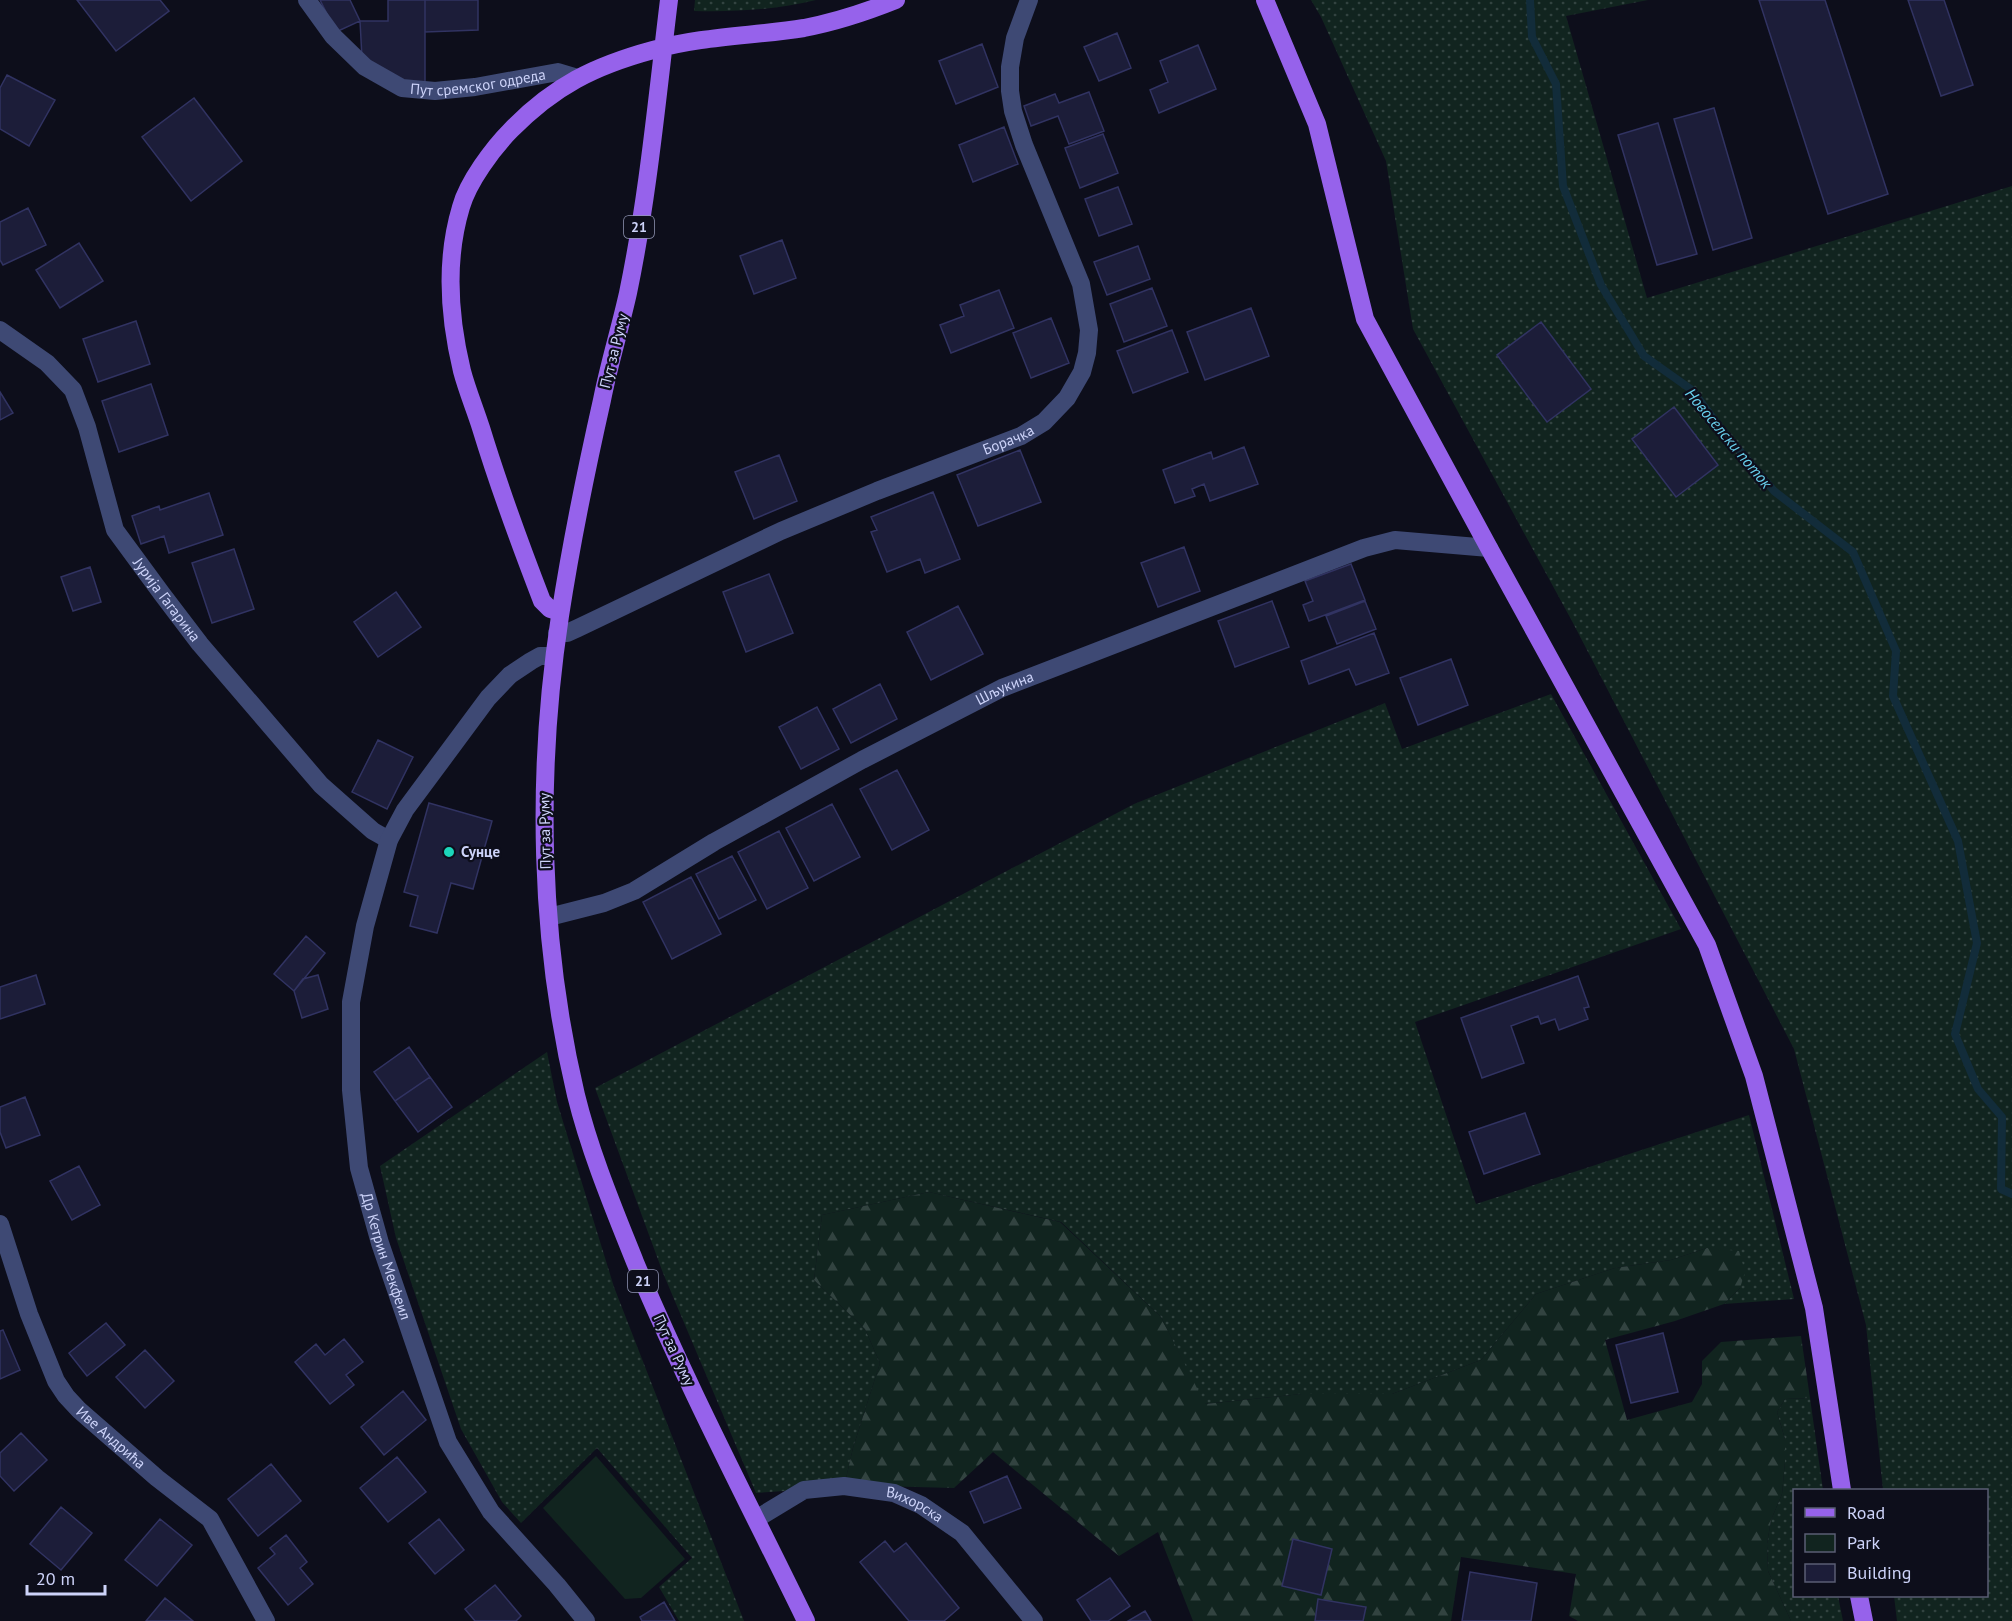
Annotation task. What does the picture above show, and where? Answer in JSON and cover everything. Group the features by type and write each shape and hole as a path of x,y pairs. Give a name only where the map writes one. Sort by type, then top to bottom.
{"main road":[{"path":"560,612 549,609 542,602 498,486 463,373 451,302 451,262 461,205 495,147 530,111 554,92 602,66 656,49 804,28 864,13 896,0"},
{"path":"1265,0 1317,124 1365,319 1707,945 1754,1076 1814,1308 1842,1489"},
{"name":"Пут за Руму","path":"669,1 654,126 628,292 602,398 557,633 547,721 544,796 549,917 562,1021 576,1094 594,1158 649,1294 806,1621"},
{"path":"1858,1597 1864,1621"}],"street":[{"name":"Пут сремског одреда","path":"307,0 333,36 365,67 402,88 435,91 465,88 558,72 578,78"},
{"name":"Борачка","path":"557,633 572,630 802,522 937,467 1021,436 1044,422 1066,398 1082,372 1087,354 1089,330 1081,284 1024,145 1013,111 1010,67 1016,38 1029,0"},
{"name":"Јурија Гагарина","path":"0,330 47,363 73,390 87,427 115,530 207,653 321,785 373,831 389,840"},
{"name":"Шљукина","path":"549,917 604,903 634,891 714,842 842,771 1002,688 1364,548 1395,540 1489,548"},
{"name":"Др Кетрин Мекфеил","path":"554,656 540,656 531,661 510,675 488,698 405,810 389,840 365,926 351,1002 351,1090 359,1168 380,1243 448,1442 491,1512 586,1621"},
{"name":"Иве Андрића","path":"0,1224 29,1314 56,1381 66,1396 156,1478 210,1519 266,1621"},
{"name":"Вихорска","path":"756,1518 804,1490 844,1486 894,1493 921,1505 962,1533 1034,1621"}],"green space":[{"path":"695,0 816,0 740,11 694,11"},
{"path":"1311,0 1648,0 1566,16 1647,298 2012,186 2012,1621 1897,1621 1894,1597 1988,1597 1988,1489 1883,1489 1866,1325 1794,1049 1573,623 1413,329 1386,161 1321,17"},
{"path":"1551,694 1681,929 1415,1022 1476,1204 1749,1115 1794,1299 1724,1304 1740,1288 1707,1248 1671,1260 1615,1268 1536,1294 1481,1360 1392,1394 1302,1394 1204,1404 1161,1317 1061,1222 929,1192 822,1215 814,1280 865,1329 880,1363 853,1448 844,1487 756,1493 663,1273 595,1088 1134,804 1385,703 1402,749"},
{"path":"547,1052 557,1102 614,1287 744,1621 679,1621 659,1587 692,1558 597,1448 521,1523 502,1502 461,1429 396,1238 380,1166"},
{"path":"929,1192 1060,1222 1161,1317 1205,1404 1302,1394 1392,1394 1481,1360 1536,1294 1615,1268 1671,1260 1707,1248 1739,1251 1745,1272 1740,1288 1724,1304 1675,1321 1605,1340 1627,1420 1692,1402 1702,1384 1702,1361 1721,1342 1801,1336 1810,1398 1785,1399 1777,1412 1785,1439 1785,1462 1782,1494 1771,1520 1767,1544 1768,1571 1791,1621 1578,1621 1569,1616 1576,1574 1461,1557 1451,1621 1193,1621 1158,1532 1119,1556 993,1452 954,1488 844,1487 853,1448 880,1363 865,1329 814,1280 822,1215"},
{"path":"1810,1398 1823,1489 1793,1489 1793,1597 1838,1597 1843,1621 1791,1621 1768,1571 1767,1544 1771,1520 1782,1494 1785,1462 1785,1439 1777,1412 1785,1399"},
{"path":"596,1456 685,1559 641,1598 625,1599 543,1508"}],"building":[{"path":"77,0 160,0 169,11 116,51"},
{"path":"320,0 350,0 360,21 336,32"},
{"path":"388,0 425,0 425,82 400,82 362,58 360,21 388,21"},
{"path":"425,0 478,0 478,30 425,32"},
{"path":"1759,0 1825,0 1888,194 1828,214"},
{"path":"1908,0 1944,0 1973,85 1941,96"},
{"path":"1117,33 1131,68 1099,81 1084,47"},
{"path":"982,44 998,87 956,104 939,61"},
{"path":"1198,45 1216,89 1159,113 1150,90 1168,82 1160,61"},
{"path":"7,75 55,100 29,146 0,129 0,88"},
{"path":"1089,92 1104,131 1069,144 1058,116 1031,126 1024,106 1055,94 1059,103"},
{"path":"194,98 242,161 191,201 142,137"},
{"path":"1714,108 1752,238 1713,250 1674,119"},
{"path":"1658,123 1697,254 1657,265 1618,135"},
{"path":"1004,127 1018,164 973,182 959,145"},
{"path":"1103,134 1118,173 1080,188 1065,148"},
{"path":"1118,187 1132,224 1099,236 1085,199"},
{"path":"28,208 46,245 3,265 0,260 0,222"},
{"path":"782,240 796,278 754,294 740,256"},
{"path":"79,243 103,281 60,308 36,270"},
{"path":"1138,246 1150,279 1107,295 1094,262"},
{"path":"1152,288 1167,326 1124,342 1110,304"},
{"path":"999,290 1014,328 951,353 940,325 964,316 960,305"},
{"path":"1251,308 1269,356 1205,380 1187,332"},
{"path":"1051,318 1069,363 1031,378 1013,333"},
{"path":"136,321 150,364 98,382 83,339"},
{"path":"1541,322 1591,389 1547,422 1497,355"},
{"path":"1172,330 1188,372 1133,393 1117,351"},
{"path":"151,384 168,435 119,452 102,401"},
{"path":"0,392 13,413 0,420"},
{"path":"1674,407 1718,465 1676,497 1632,439"},
{"path":"1244,447 1258,484 1210,501 1204,484 1192,489 1195,496 1175,503 1163,470 1211,452 1213,459"},
{"path":"1020,450 1041,502 978,526 957,475"},
{"path":"779,455 797,501 754,519 735,472"},
{"path":"933,492 960,559 925,573 920,559 887,572 871,532 877,530 871,517"},
{"path":"209,493 223,535 169,553 164,536 141,544 132,516 159,506 160,510"},
{"path":"1184,547 1200,591 1158,607 1141,563"},
{"path":"234,549 254,609 212,623 192,563"},
{"path":"1351,564 1365,600 1309,621 1303,605 1313,601 1305,581"},
{"path":"90,567 101,602 73,611 61,577"},
{"path":"769,574 793,633 746,652 723,592"},
{"path":"396,592 421,627 378,657 354,622"},
{"path":"1272,601 1289,647 1235,667 1218,621"},
{"path":"1365,601 1376,629 1337,644 1326,616"},
{"path":"958,606 983,654 931,680 907,632"},
{"path":"1374,633 1389,673 1356,685 1349,669 1309,684 1301,661"},
{"path":"1451,659 1468,705 1418,725 1400,678"},
{"path":"880,684 897,719 851,743 833,709"},
{"path":"817,707 839,749 801,769 779,727"},
{"path":"378,740 413,757 387,809 352,792"},
{"path":"897,770 929,830 892,850 860,789"},
{"name":"Сунце","path":"429,803 492,821 473,889 451,883 437,933 410,926 418,896 404,892"},
{"path":"832,804 860,857 814,881 786,828"},
{"path":"779,831 808,888 767,909 738,852"},
{"path":"732,856 756,900 719,919 696,874"},
{"path":"691,877 721,934 672,959 643,902"},
{"path":"306,936 325,953 294,991 274,974"},
{"path":"36,975 45,1004 0,1019 0,987"},
{"path":"318,975 328,1009 302,1018 294,991 303,979"},
{"path":"1578,976 1589,1007 1584,1008 1588,1019 1559,1030 1555,1019 1541,1024 1538,1016 1511,1026 1524,1063 1482,1078 1461,1018"},
{"path":"409,1047 430,1077 395,1101 374,1072"},
{"path":"430,1077 452,1107 418,1132 395,1101"},
{"path":"25,1097 40,1135 6,1148 0,1132 0,1107"},
{"path":"1525,1113 1540,1154 1484,1174 1469,1132"},
{"path":"79,1166 100,1205 72,1220 50,1181"},
{"path":"106,1323 125,1345 87,1376 69,1353"},
{"path":"3,1330 20,1370 0,1379 0,1331"},
{"path":"1663,1333 1678,1392 1631,1403 1616,1345"},
{"path":"344,1339 363,1362 346,1375 354,1385 330,1404 295,1362 316,1344 325,1355"},
{"path":"145,1350 174,1381 145,1408 116,1377"},
{"path":"403,1391 426,1420 384,1455 361,1427"},
{"path":"21,1433 47,1460 14,1491 0,1476 0,1453"},
{"path":"397,1457 426,1492 388,1522 360,1488"},
{"path":"271,1464 301,1501 258,1536 228,1499"},
{"path":"1007,1476 1021,1508 984,1523 970,1492"},
{"path":"61,1507 92,1533 61,1570 30,1544"},
{"path":"160,1519 192,1545 157,1586 125,1560"},
{"path":"439,1519 464,1550 435,1574 409,1543"},
{"path":"286,1535 307,1562 300,1568 313,1584 288,1605 258,1568 275,1554 270,1548"},
{"path":"1293,1539 1332,1549 1321,1595 1282,1586"},
{"path":"885,1541 894,1552 906,1543 959,1608 944,1621 909,1621 860,1562"},
{"path":"1470,1572 1537,1583 1531,1621 1462,1621"},
{"path":"1110,1578 1130,1606 1108,1621 1091,1621 1077,1600"},
{"path":"495,1585 521,1616 516,1621 475,1621 465,1609"},
{"path":"165,1598 193,1621 146,1621"},
{"path":"1318,1599 1366,1607 1363,1621 1315,1621"},
{"path":"664,1602 675,1621 642,1621 640,1617"},
{"path":"1145,1611 1151,1621 1128,1621"}],"waterway":[{"name":"Новоселски поток","path":"1530,0 1532,37 1556,84 1563,186 1601,285 1644,356 1692,390 1718,425 1774,491 1853,552 1896,651 1893,696 1958,841 1977,943 1955,1034 1978,1089 2002,1117 2001,1189 2012,1194"}],"place":[{"name":"Сунце","path":"449,852"}]}
